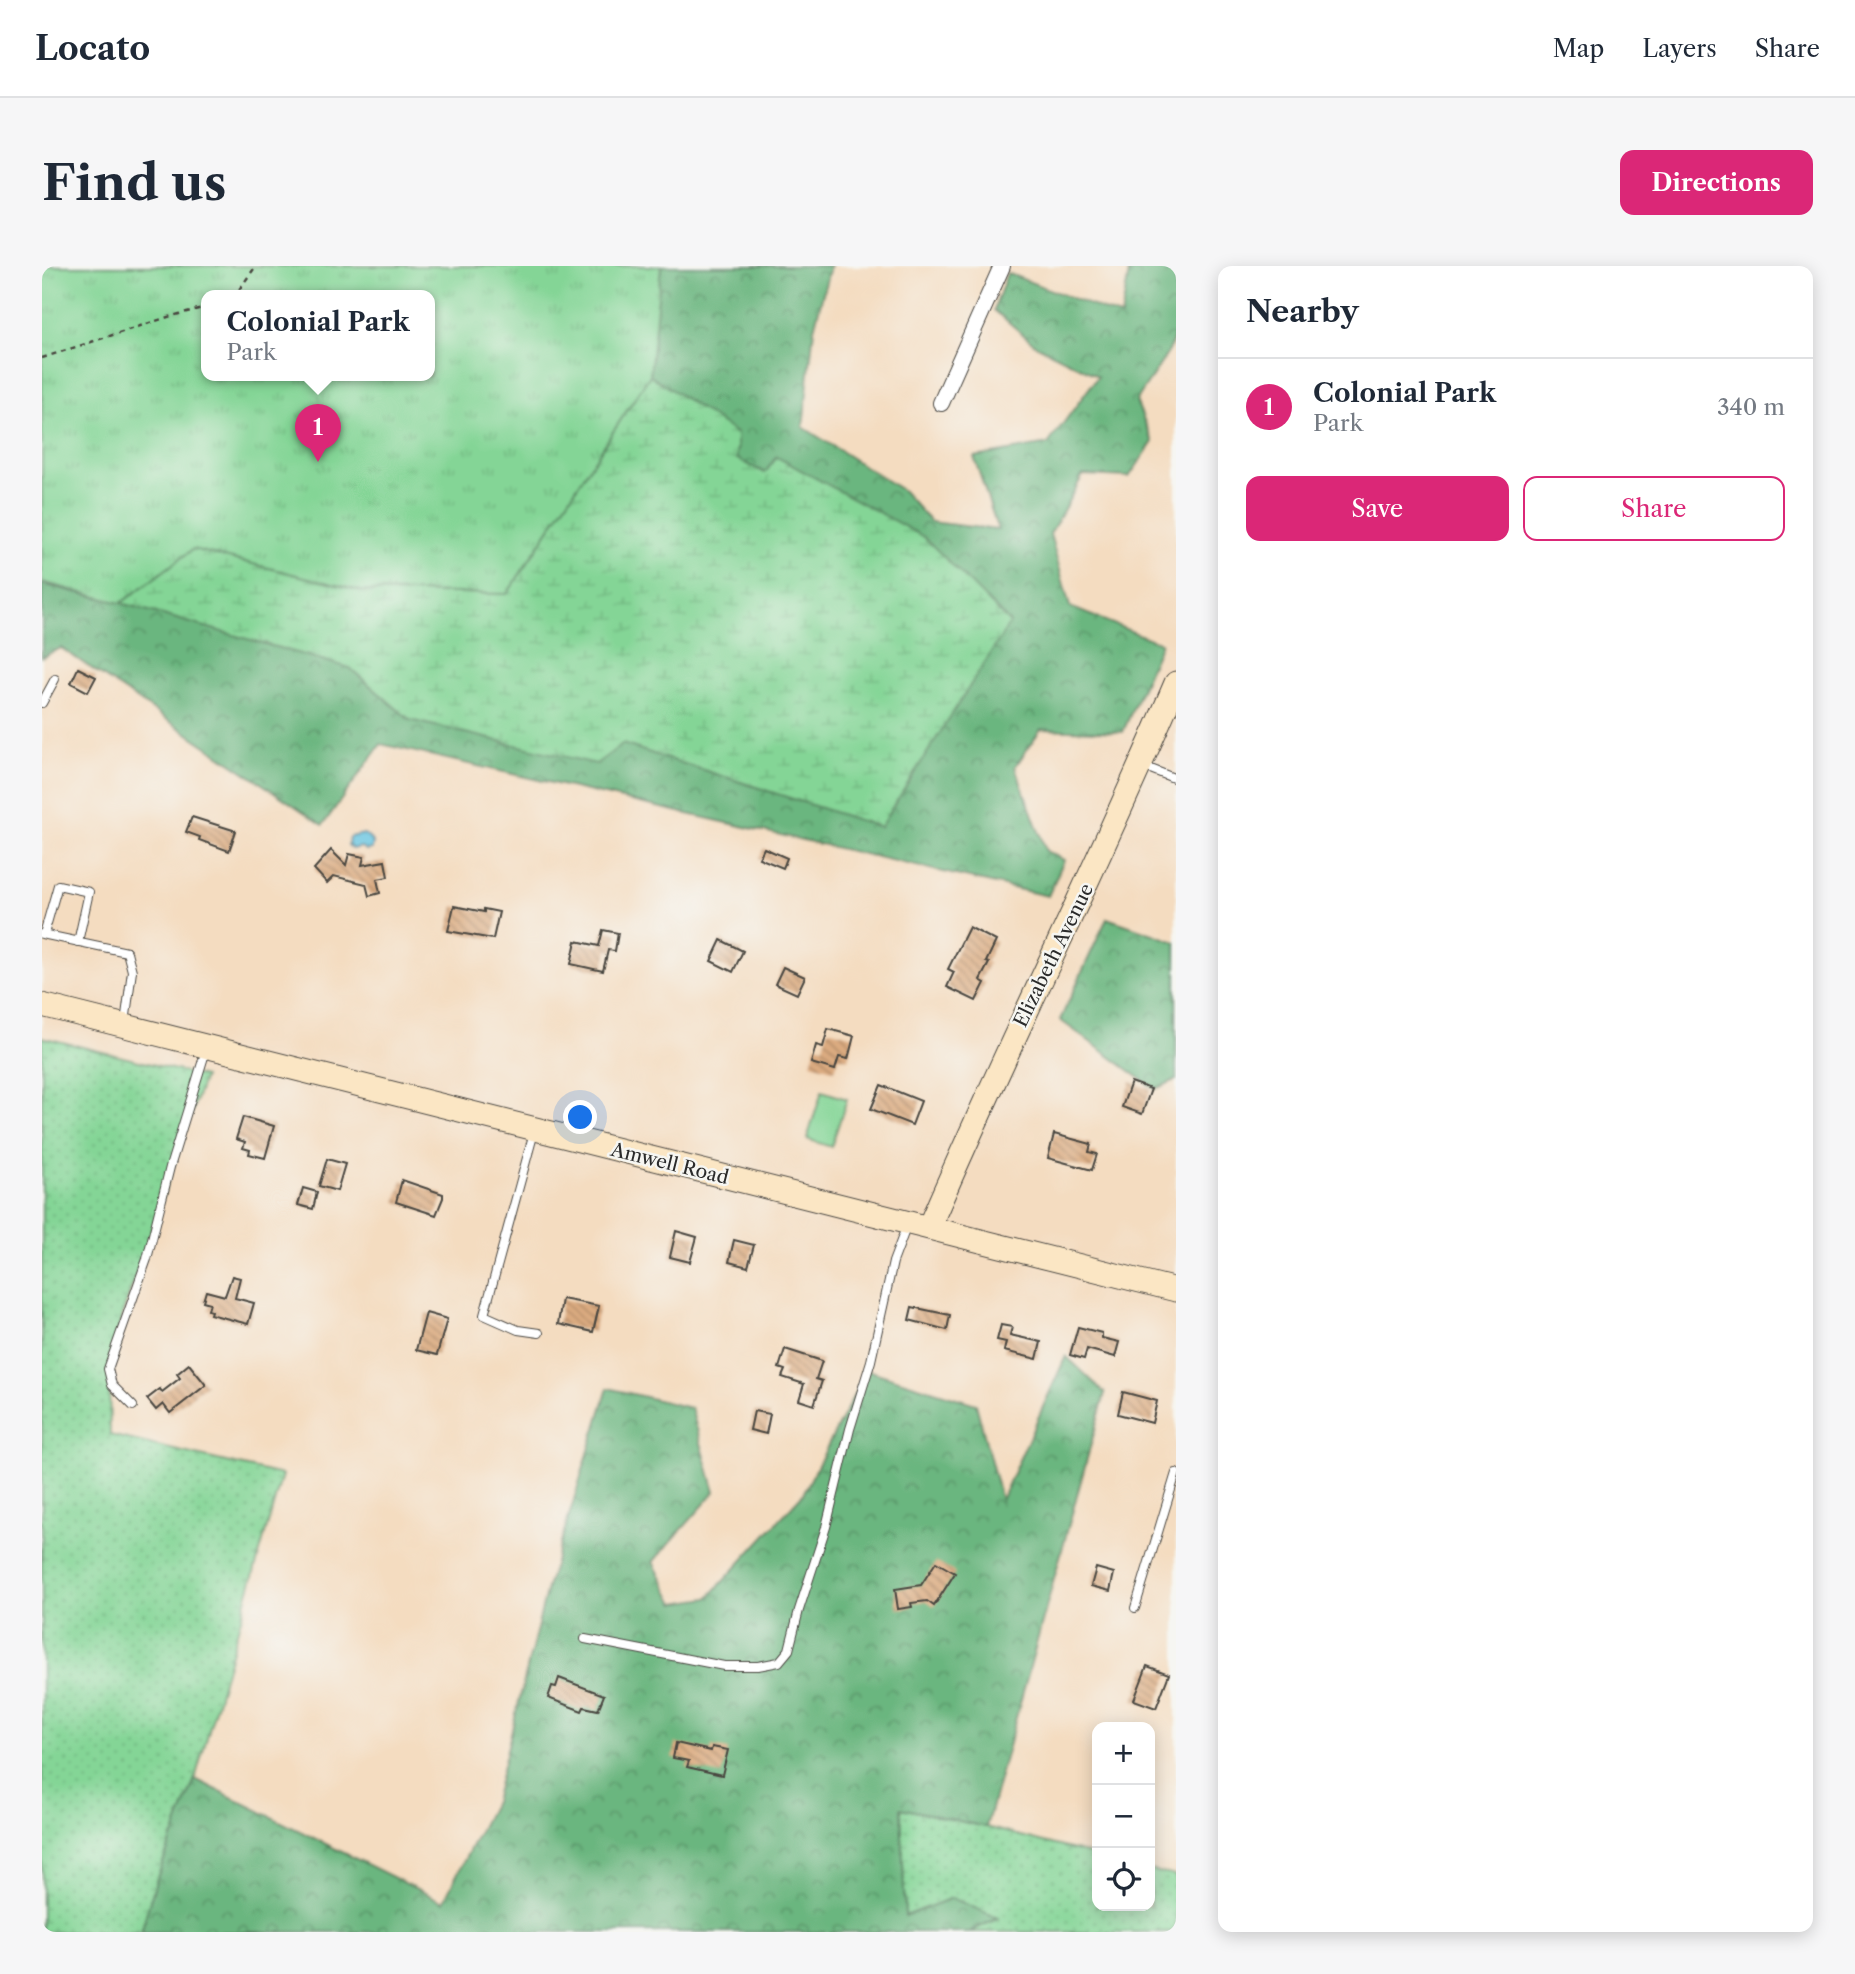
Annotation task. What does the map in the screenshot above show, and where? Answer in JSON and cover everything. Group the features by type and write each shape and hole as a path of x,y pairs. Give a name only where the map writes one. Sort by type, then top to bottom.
{"main road":[{"name":"Elizabeth Avenue","path":"918,1225 1086,887 1176,682"},
{"name":"Amwell Road","path":"42,1005 1176,1290"}],"street":[{"path":"941,403 1002,266"}],"lane":[{"path":"42,703 55,679"},
{"path":"1141,765 1176,779"},
{"path":"78,942 89,892 58,885 43,934 78,942 127,952 132,971 124,1026"},
{"path":"133,1406 113,1385 108,1369 147,1259 170,1167 206,1047"},
{"path":"535,1129 484,1315 518,1330 539,1333"},
{"path":"585,1639 724,1666 758,1666 779,1662 789,1650 871,1362 893,1262 918,1225"},
{"path":"1135,1608 1176,1473"}],"path":[{"path":"238,290 256,266"},
{"path":"42,358 201,308"}],"green space":[{"path":"42,266 661,266 650,375 507,594 361,591 193,549 121,603 42,582"},
{"path":"661,266 830,266 814,329 803,427 903,491 931,522 998,530 974,457 1048,444 1098,376 1037,346 994,310 1007,273 1121,317 1130,266 1176,266 1176,332 1169,351 1136,401 1153,442 1129,477 1083,475 1050,534 1070,607 1161,643 1123,732 1041,729 1015,767 1046,851 1064,860 1048,896 381,744 323,825 61,648 42,657 42,584 121,603 350,668 410,720 623,744 880,827 776,457 765,473 737,459 737,434 650,375"},
{"path":"650,375 737,434 737,459 765,473 777,457 924,537 1010,623 880,827 623,744 596,764 410,720 350,668 121,603 193,549 361,591 507,594"},
{"path":"1107,918 1176,942 1176,1080 1155,1089 1060,1020"},
{"path":"42,1037 204,1077 121,1318 109,1369 110,1435 282,1475 195,1779 157,1878 141,1932 42,1932"},
{"path":"822,1091 847,1099 831,1147 807,1139"},
{"path":"1066,1356 1105,1393 986,1827 901,1808 905,1916 952,1898 998,1918 969,1932 141,1932 157,1878 195,1779 443,1902 494,1802 547,1588 608,1388 691,1408 715,1492 653,1562 675,1603 708,1598 803,1494 867,1370 976,1404 1001,1500"},
{"path":"901,1808 1092,1855 1092,1911 1155,1911 1155,1871 1176,1876 1176,1932 969,1932 997,1919 951,1898 905,1917"}],"water":[{"path":"364,834 373,842 372,849 352,849 348,845 349,837"}],"building":[{"path":"78,668 96,677 88,692 71,683"},
{"path":"192,817 236,831 229,851 186,832"},
{"path":"764,848 787,858 783,868 759,858"},
{"path":"331,850 346,865 349,854 364,857 362,865 385,861 388,877 377,879 380,893 369,896 366,884 334,876 327,883 314,869"},
{"path":"454,906 499,912 493,939 448,931"},
{"path":"969,927 996,941 980,980 985,983 976,1001 947,987 954,972 948,969"},
{"path":"603,930 618,933 615,951 608,950 603,971 571,964 576,941 599,946"},
{"path":"721,940 743,951 733,972 711,961"},
{"path":"783,967 805,977 797,994 775,984"},
{"path":"828,1029 854,1036 848,1059 839,1057 835,1070 811,1063 816,1045 823,1047"},
{"path":"1131,1082 1151,1089 1142,1114 1122,1107"},
{"path":"881,1085 921,1101 912,1125 871,1109"},
{"path":"243,1117 274,1126 265,1158 249,1154 250,1150 243,1148 245,1142 236,1139"},
{"path":"1054,1134 1091,1144 1089,1152 1097,1154 1092,1170 1048,1158"},
{"path":"327,1159 345,1164 337,1191 319,1186"},
{"path":"402,1180 443,1194 436,1215 396,1202"},
{"path":"303,1188 317,1192 313,1209 298,1205"},
{"path":"676,1231 697,1237 690,1262 670,1257"},
{"path":"734,1240 754,1245 748,1267 729,1262"},
{"path":"232,1276 240,1278 235,1298 254,1303 248,1324 210,1314 210,1303 203,1301 206,1291 225,1296"},
{"path":"562,1299 599,1306 593,1332 558,1324"},
{"path":"912,1307 950,1315 947,1330 909,1320"},
{"path":"426,1313 447,1319 437,1355 416,1350"},
{"path":"1001,1325 1012,1327 1010,1335 1041,1342 1037,1359 1004,1351 1006,1342 997,1340"},
{"path":"1078,1327 1102,1333 1102,1338 1119,1342 1115,1357 1087,1349 1084,1359 1070,1355"},
{"path":"785,1349 822,1361 816,1379 822,1381 814,1405 799,1400 804,1384 782,1377 785,1370 779,1368"},
{"path":"189,1364 206,1385 170,1413 163,1404 156,1410 147,1399 160,1389 162,1392 180,1378 177,1374"},
{"path":"1123,1392 1157,1401 1152,1423 1118,1414"},
{"path":"754,1411 770,1414 766,1434 750,1430"},
{"path":"936,1562 955,1573 934,1606 927,1601 911,1603 912,1607 898,1609 895,1589 921,1585"},
{"path":"1096,1568 1114,1573 1110,1591 1091,1586"},
{"path":"1147,1666 1169,1674 1156,1708 1134,1700"},
{"path":"559,1678 604,1695 598,1710 584,1707 582,1711 548,1698 552,1686 556,1687"},
{"path":"676,1743 711,1751 712,1747 728,1750 722,1775 687,1767 689,1761 673,1758"}],"place":[{"name":"Colonial Park","path":"318,462"}]}
